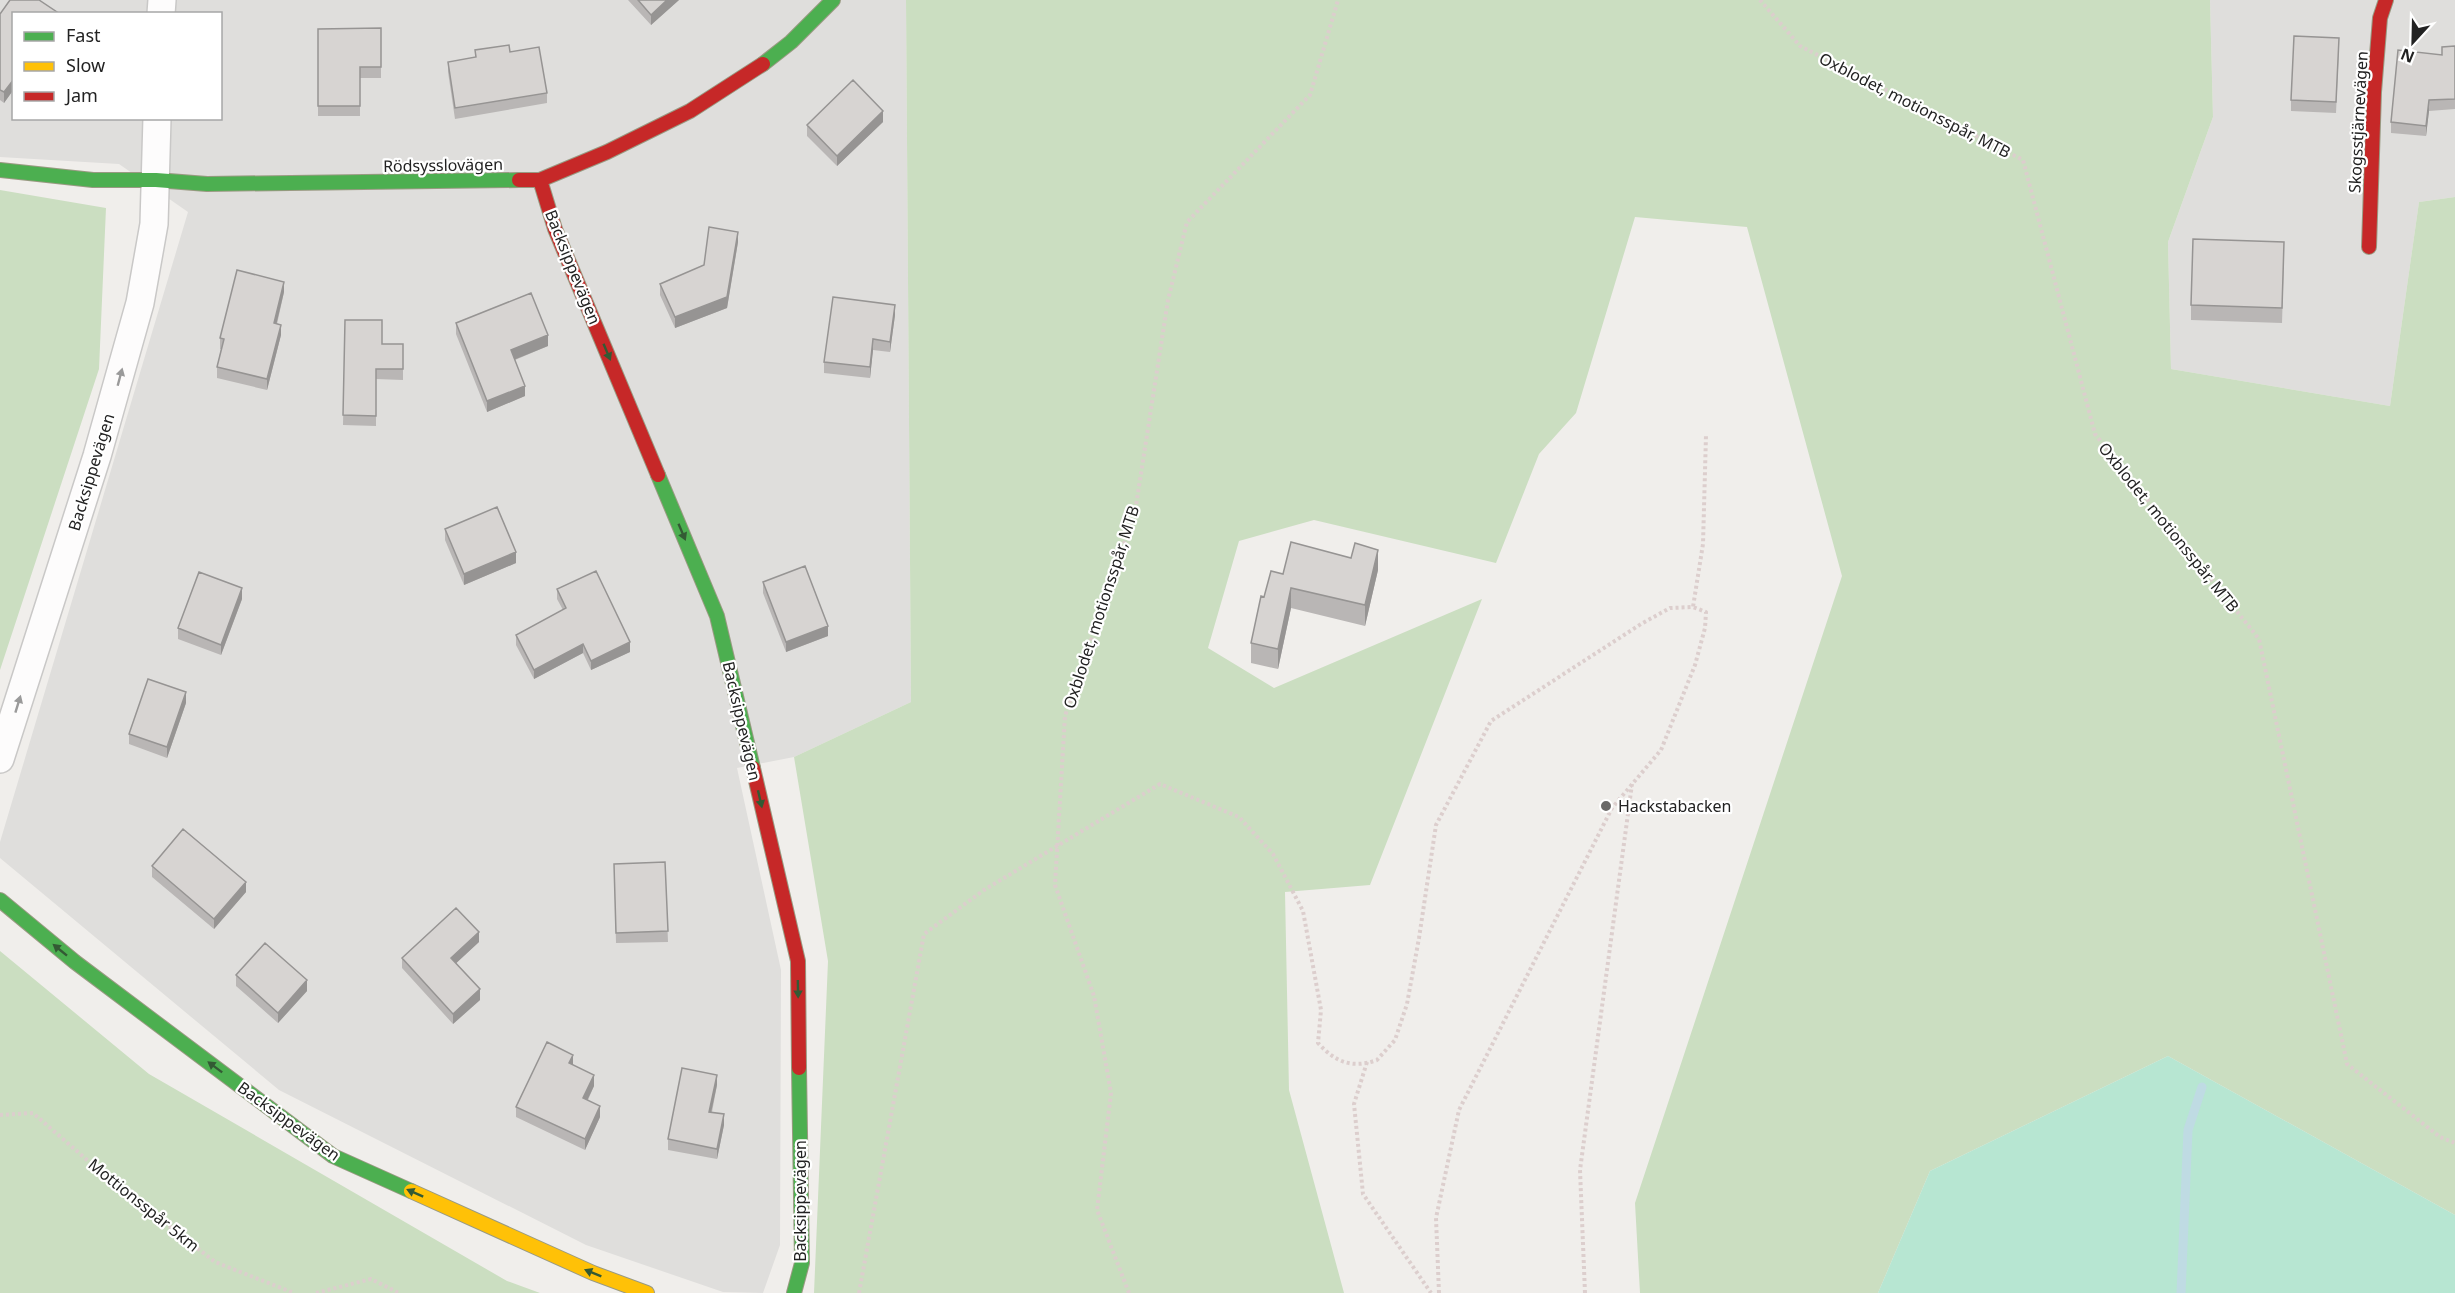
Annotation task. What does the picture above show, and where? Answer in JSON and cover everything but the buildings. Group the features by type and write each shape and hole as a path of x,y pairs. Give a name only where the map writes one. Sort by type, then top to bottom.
{"street":[{"name":"Rödsysslovägen","path":"0,170 93,180 156,180 207,184 540,180 607,152 690,111 756,69 791,42 833,0"},
{"name":"Skogsstjärnevägen","path":"2368,248 2374,92 2380,18 2386,0"},
{"name":"Backsippevägen","path":"0,759 97,456 140,303 154,224 156,120"},
{"name":"Backsippevägen","path":"540,180 555,229 717,616 798,961 802,1263 794,1293"},
{"name":"Backsippevägen","path":"0,900 75,962 333,1156 593,1274 647,1293"}],"path":[{"name":"Oxblodet, motionsspår, MTB","path":"1130,1293 1097,1210 1111,1093 1094,996 1055,885 1065,716 1135,512 1168,300 1187,222 1310,95 1338,0"},
{"name":"Oxblodet, motionsspår, MTB","path":"1760,0 1800,46 2023,160 2095,434 2259,639 2347,1064 2440,1137 2455,1143"},
{"path":"1693,607 1703,544 1706,435"},
{"path":"859,1293 924,934 984,890 1160,784 1239,817 1274,854 1303,911 1321,1010 1318,1043 1328,1054 1342,1063 1367,1062 1377,1059 1395,1040 1407,1004 1436,825 1491,721 1641,624 1670,608 1693,607 1706,612 1705,628 1695,665 1661,750 1612,808 1459,1110 1436,1218 1439,1293"},
{"path":"1585,1293 1580,1170 1632,784"},
{"path":"1367,1062 1354,1104 1363,1194 1431,1293"},
{"name":"Mottionsspår 5km","path":"0,1115 33,1113 109,1179 215,1262 294,1293"},
{"path":"316,1293 371,1279 399,1293"}],"shaded area":[{"path":"0,0 906,0 911,702 794,757 737,768 781,970 780,1245 763,1293 723,1292 586,1245 279,1090 0,858 0,842 188,212 119,164 0,157"},
{"path":"2210,0 2455,0 2455,197 2419,202 2390,406 2171,369 2168,242 2213,117"}],"green space":[{"path":"906,0 2210,0 2213,117 2168,242 2171,369 2390,406 2419,202 2455,197 2455,1215 2168,1056 1930,1171 1878,1293 1640,1293 1635,1203 1842,576 1747,227 1635,217 1576,413 1539,454 1496,563 1314,520 1239,541 1208,648 1274,688 1482,599 1370,885 1285,892 1289,1090 1344,1293 814,1293 828,961 794,757 911,702"},
{"path":"0,190 106,208 99,369 0,670"},
{"path":"0,951 149,1074 507,1281 540,1293 0,1293"},
{"path":"2168,1056 2455,1215 2455,1293 1878,1293 1930,1171"}],"waterway":[{"path":"2181,1293 2188,1130 2202,1087"}],"traffic: fast":[{"path":"763,64 791,42 833,0"},
{"path":"0,170 93,180 156,180 207,184 519,180"},
{"path":"658,475 717,616 753,768"},
{"path":"0,900 75,962 333,1156 411,1191"},
{"path":"794,1293 802,1263 799,1068"}],"traffic: slow":[{"path":"411,1191 593,1273 647,1293"}],"traffic: jam":[{"path":"2369,247 2374,92 2380,18 2386,0"},
{"path":"519,180 540,180 607,152 690,111 763,64"},
{"path":"540,180 555,229 658,475"},
{"path":"753,768 798,961 799,1068"}],"place":[{"name":"Hackstabacken","path":"1606,806"}]}
